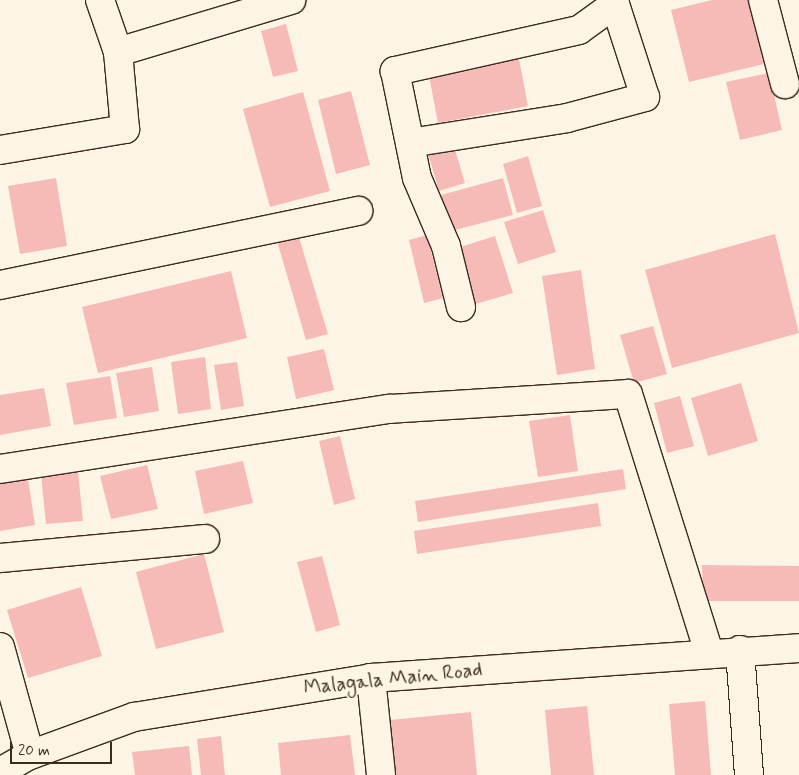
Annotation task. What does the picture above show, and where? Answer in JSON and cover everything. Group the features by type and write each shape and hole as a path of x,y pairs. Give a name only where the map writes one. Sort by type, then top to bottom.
{"street":[{"path":"0,150 125,129 118,52 100,0"},
{"path":"118,52 292,0"},
{"path":"763,0 785,84"},
{"path":"410,143 567,118 645,97 621,1 579,30 395,71 417,178 446,246 461,307"},
{"path":"0,285 358,211"},
{"path":"0,469 389,409 628,394 709,653"},
{"path":"0,558 205,539"},
{"path":"0,647 30,754"},
{"name":"Malagala Main Road","path":"0,772 30,754 134,717 370,678 740,650 799,648"},
{"path":"740,650 749,775"},
{"path":"370,678 381,775"}],"building":[{"path":"712,0 748,0 764,64 689,82 671,10"},
{"path":"286,24 298,71 273,77 261,31"},
{"path":"519,59 528,106 438,123 429,76"},
{"path":"769,73 782,130 740,140 726,82"},
{"path":"351,91 370,165 336,174 318,100"},
{"path":"303,92 330,191 270,207 243,109"},
{"path":"453,143 465,183 439,191 427,150"},
{"path":"528,156 542,206 517,213 503,164"},
{"path":"56,178 67,246 20,254 8,186"},
{"path":"503,178 513,215 451,231 441,195"},
{"path":"543,210 556,252 518,264 504,222"},
{"path":"298,234 328,334 306,340 277,241"},
{"path":"775,234 799,333 672,368 645,270"},
{"path":"427,235 443,298 424,303 409,240"},
{"path":"495,236 513,293 472,305 454,249"},
{"path":"581,270 595,369 557,375 542,276"},
{"path":"231,271 247,338 98,373 82,307"},
{"path":"653,326 667,374 634,383 620,335"},
{"path":"324,349 334,390 296,399 287,357"},
{"path":"205,357 211,409 178,414 171,362"},
{"path":"237,362 244,406 221,410 214,365"},
{"path":"152,367 159,411 124,417 116,373"},
{"path":"110,376 117,418 74,425 66,383"},
{"path":"741,383 758,441 708,456 691,398"},
{"path":"44,388 51,426 0,435 0,395"},
{"path":"680,396 694,446 667,453 654,403"},
{"path":"570,415 578,471 538,477 529,421"},
{"path":"340,436 355,499 334,505 319,441"},
{"path":"243,461 253,503 204,514 195,471"},
{"path":"147,465 158,509 111,519 100,476"},
{"path":"623,469 626,489 418,522 415,501"},
{"path":"27,472 35,525 0,531 0,477"},
{"path":"78,472 83,521 46,524 41,475"},
{"path":"598,503 601,526 417,554 414,531"},
{"path":"204,554 224,632 156,649 136,572"},
{"path":"322,556 340,625 316,632 297,562"},
{"path":"702,565 799,566 799,601 703,601"},
{"path":"81,587 102,656 28,678 7,610"},
{"path":"705,701 711,775 675,775 669,704"},
{"path":"587,706 594,775 551,775 545,710"},
{"path":"471,712 477,775 386,775 380,721"},
{"path":"350,735 355,775 281,775 278,743"},
{"path":"221,736 225,775 201,775 197,739"},
{"path":"189,746 192,775 135,775 132,752"}]}
